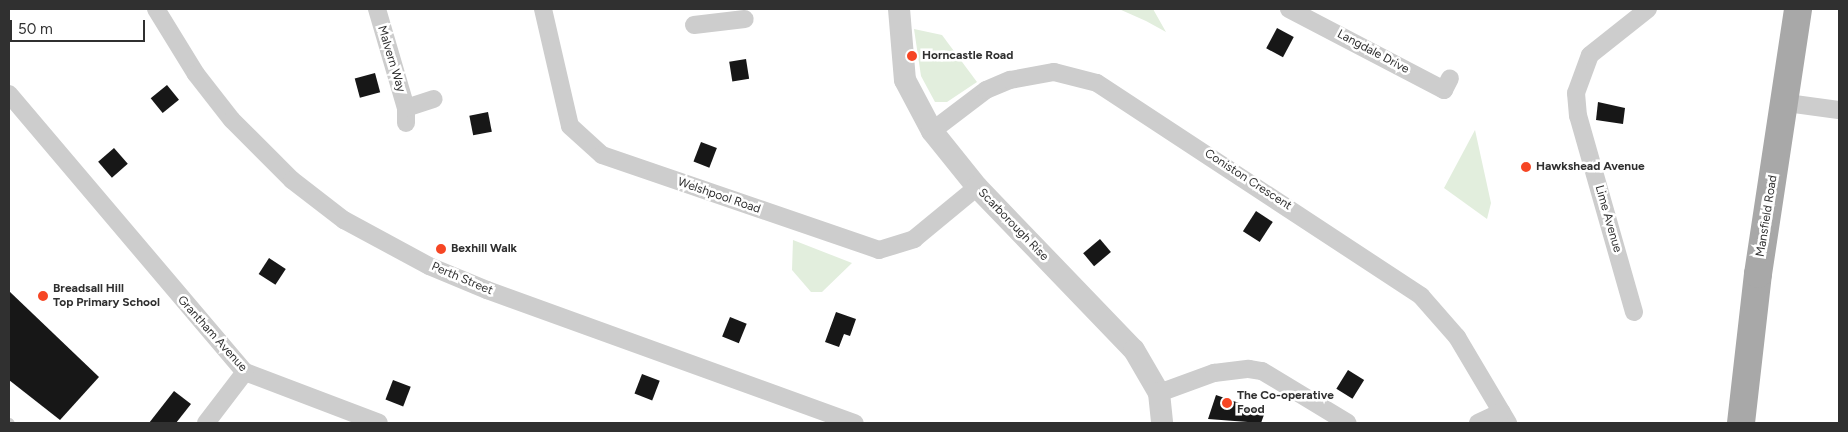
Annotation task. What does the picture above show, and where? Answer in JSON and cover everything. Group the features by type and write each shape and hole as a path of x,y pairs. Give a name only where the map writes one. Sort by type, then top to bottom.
{"main road":[{"name":"Mansfield Road","path":"1741,423 1758,274 1787,103 1798,9"}],"street":[{"name":"Perth Street","path":"157,9 196,74 262,152 365,233 487,290 855,423"},
{"name":"Malvern Way","path":"377,9 406,116 434,99"},
{"name":"Welshpool Road","path":"543,9 570,126 602,155 879,250 906,244 977,187"},
{"name":"Scarborough Rise","path":"899,9 905,80 932,131 977,187 1121,334 1144,362 1159,393 1162,423"},
{"name":"Langdale Drive","path":"1289,9 1444,90 1450,78"},
{"name":"Lime Avenue","path":"1634,312 1578,116 1576,93 1590,55 1648,9"},
{"path":"694,25 718,16 745,19"},
{"name":"Coniston Crescent","path":"932,131 986,90 1010,80 1054,72 1098,83 1421,296 1453,332 1505,417"},
{"name":"Grantham Avenue","path":"9,94 245,372 361,420 379,423"},
{"path":"1787,103 1839,110"},
{"path":"1159,393 1214,373 1249,369 1262,371 1348,423"},
{"path":"206,423 245,372"},
{"path":"1478,423 1505,417"}],"green space":[{"path":"1119,9 1153,9 1166,32 1146,21"},
{"path":"914,29 942,35 977,82 947,102 935,102 921,76"},
{"path":"1475,130 1491,203 1487,219 1444,188"},
{"path":"793,240 852,263 822,292 811,292 792,270"}],"building":[{"path":"1277,28 1294,37 1283,57 1266,48"},
{"path":"746,59 749,79 732,81 729,62"},
{"path":"375,73 380,92 360,98 355,78"},
{"path":"167,85 179,100 163,113 151,98"},
{"path":"1598,102 1625,108 1623,124 1596,120"},
{"path":"488,112 492,132 473,135 469,116"},
{"path":"701,142 717,148 709,168 693,162"},
{"path":"114,148 128,164 112,178 98,162"},
{"path":"1256,211 1273,222 1260,242 1243,231"},
{"path":"1100,239 1111,252 1094,266 1083,253"},
{"path":"269,258 286,269 275,285 259,274"},
{"path":"9,291 99,377 60,420 9,380"},
{"path":"836,312 856,319 850,336 844,334 839,347 825,342"},
{"path":"730,317 747,324 739,343 722,336"},
{"path":"1348,370 1364,380 1352,399 1336,389"},
{"path":"642,374 660,381 652,400 634,394"},
{"path":"393,380 411,387 403,406 385,400"},
{"path":"174,391 191,404 176,423 149,423"},
{"name":"The Co-operative Food","path":"1216,395 1265,412 1261,423 1208,419"}],"place":[{"name":"Horncastle Road","path":"912,56"},
{"name":"Hawkshead Avenue","path":"1526,167"},
{"name":"Bexhill Walk","path":"441,249"},
{"name":"Breadsall Hill Top Primary School","path":"43,296"},
{"name":"The Co-operative Food","path":"1227,403"}]}
